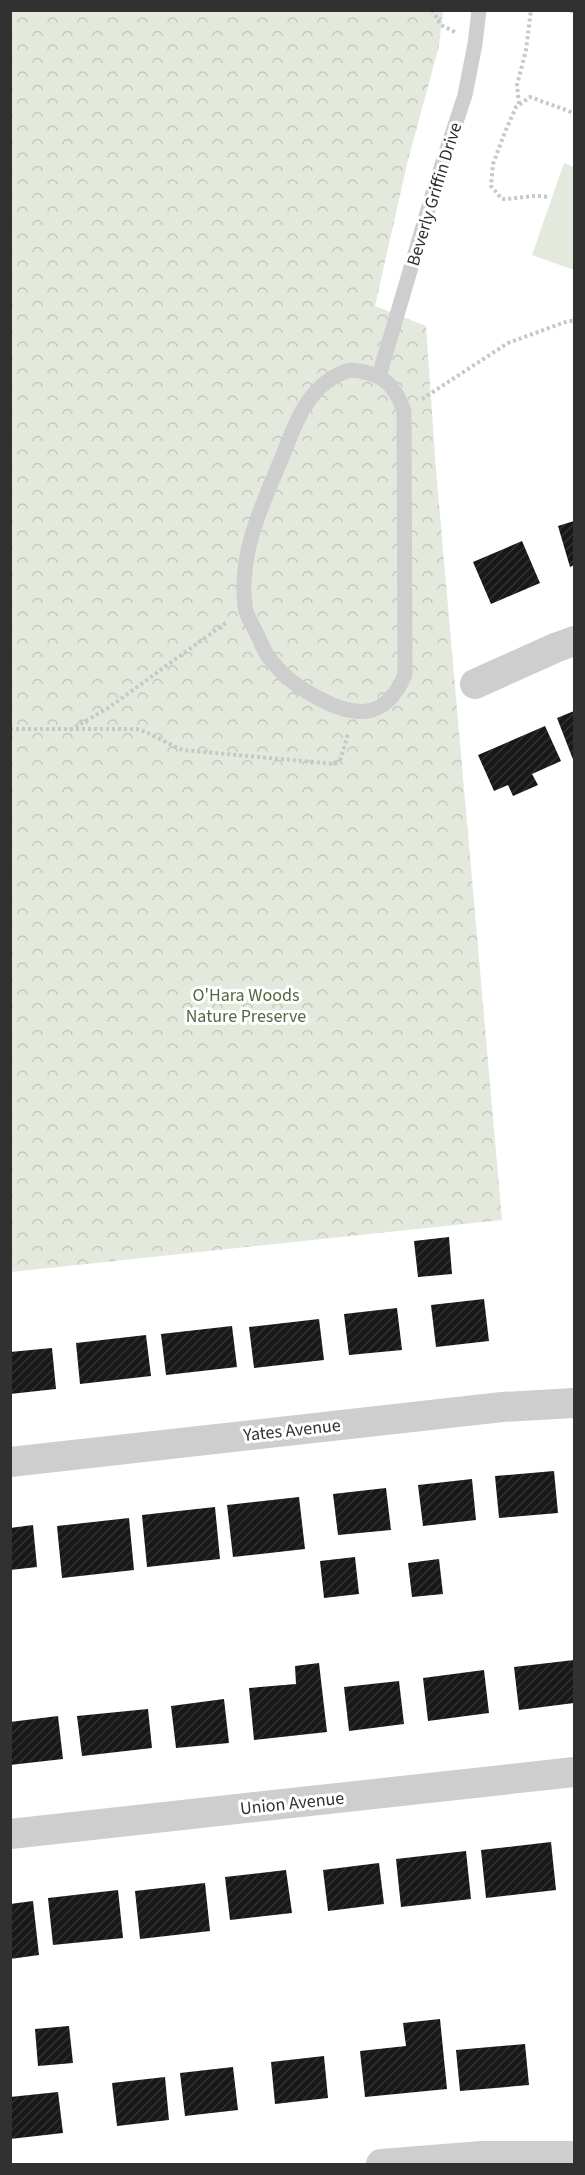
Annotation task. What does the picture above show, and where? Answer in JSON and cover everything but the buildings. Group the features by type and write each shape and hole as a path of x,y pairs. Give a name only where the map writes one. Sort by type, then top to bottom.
{"street":[{"path":"475,684 574,641"},
{"name":"Yates Avenue","path":"10,1462 502,1407 574,1402"},
{"name":"Union Avenue","path":"10,1834 574,1772"},
{"path":"381,2164 482,2156 574,2156"}],"lane":[{"name":"Beverly Griffin Drive","path":"379,376 435,186 465,94 479,10"},
{"path":"350,370 365,371 379,376 391,385 404,411 405,675 398,690 387,702 372,710 354,712 339,709 299,688 268,656 245,609 244,570 254,526 298,417 324,382 336,374 350,370"}],"path":[{"path":"519,105 517,85 526,50 531,10"},
{"path":"571,10 574,14"},
{"path":"548,197 536,194 520,199 502,199 491,186 493,164 516,107 530,97 574,113"},
{"path":"404,411 508,343 568,321 574,321"},
{"path":"69,730 108,708 245,609"},
{"path":"10,729 137,729 153,734 169,745 183,750 335,764 341,758 354,712"}],"green space":[{"name":"O'Hara Woods Nature Preserve","path":"10,11 443,11 439,46 408,160 375,306 426,326 436,470 502,1220 11,1272"},
{"path":"564,163 574,167 574,270 532,255"}]}
